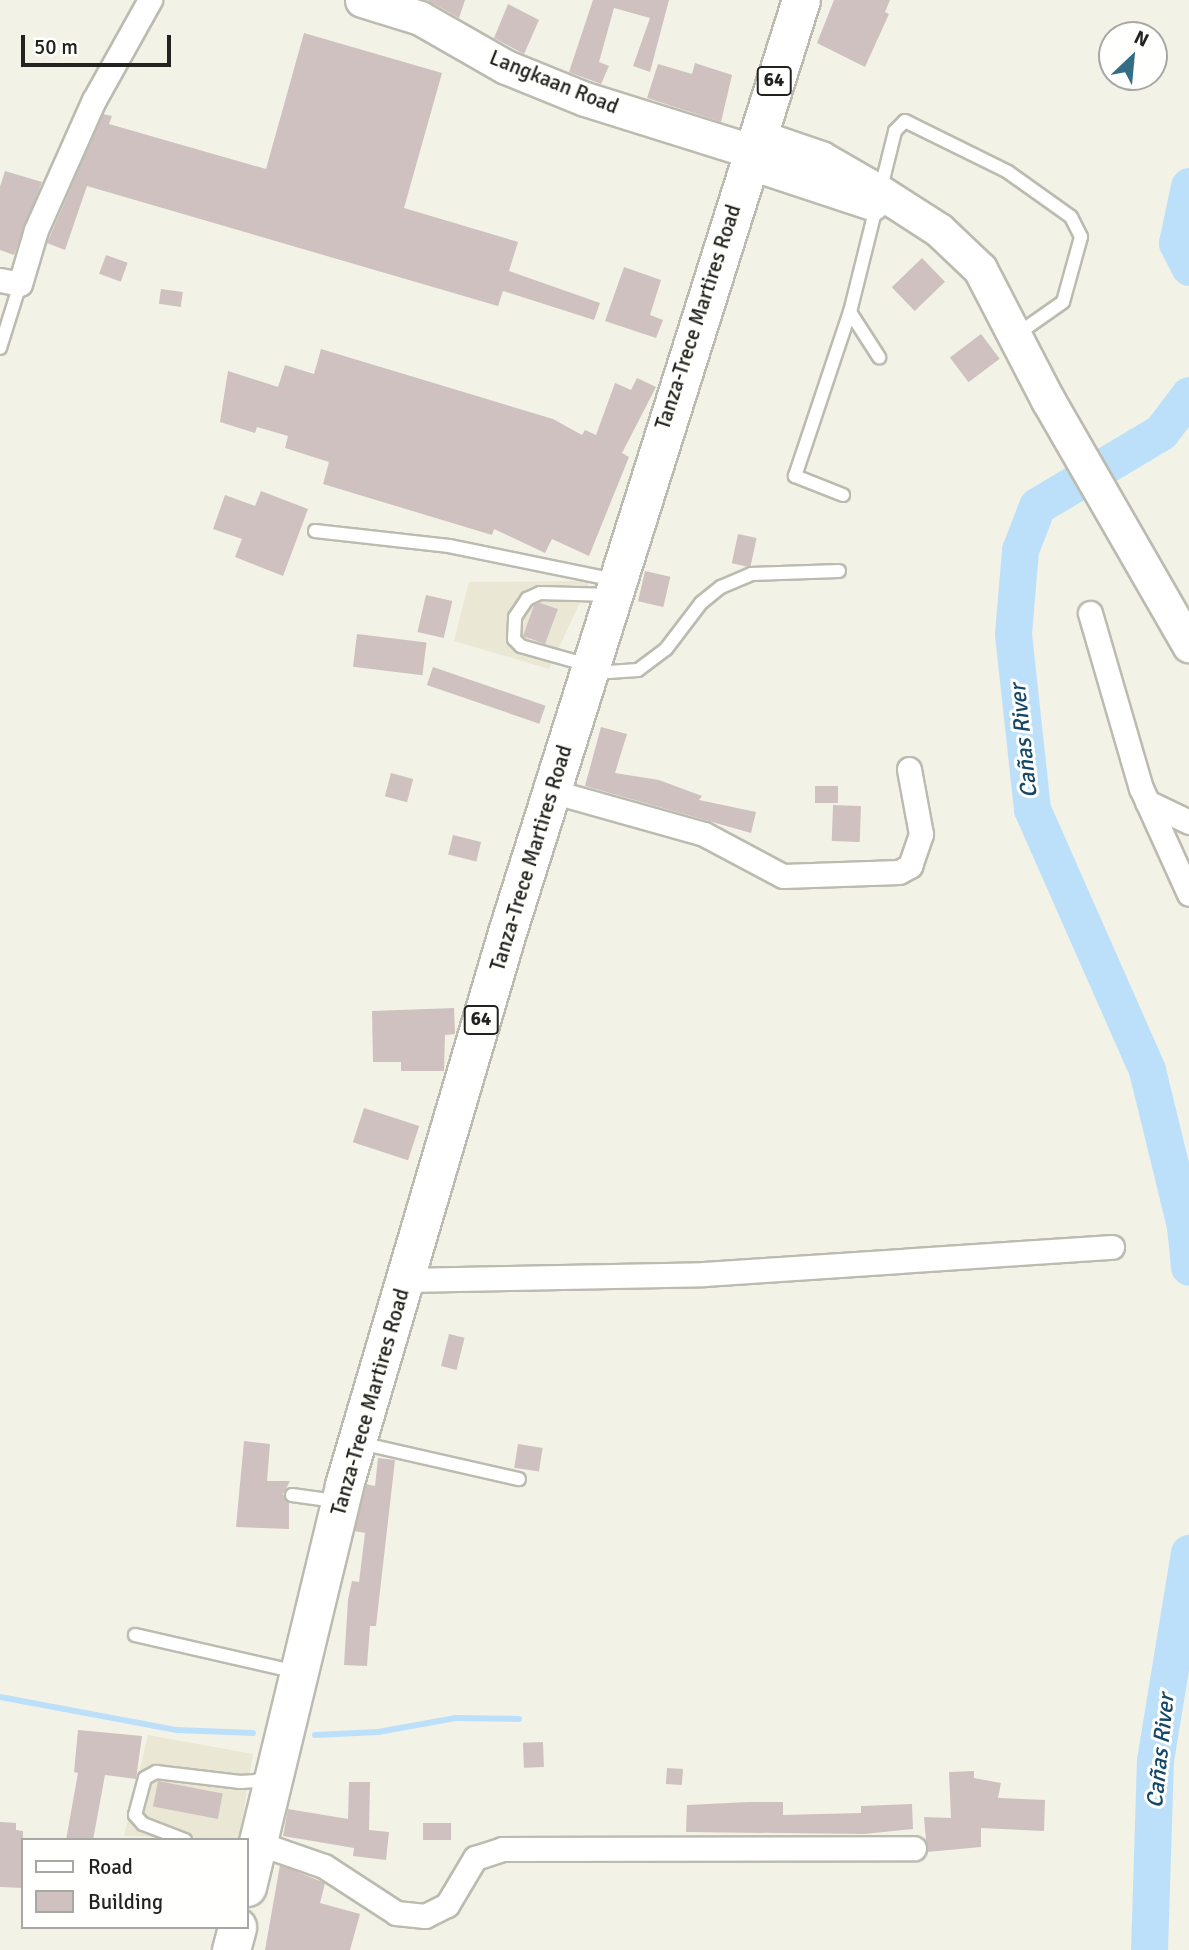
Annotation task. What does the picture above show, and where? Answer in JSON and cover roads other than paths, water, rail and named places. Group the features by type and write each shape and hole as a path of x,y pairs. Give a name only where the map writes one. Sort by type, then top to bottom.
{"main road":[{"name":"Tanza-Trece Martires Road","path":"248,1883 340,1502 357,1442 588,669 801,0"},
{"path":"232,1950 237,1929"}],"street":[{"path":"10,282 93,100 150,0"},
{"name":"Langkaan Road","path":"362,0 420,18 506,67 584,99 794,163 821,158 886,202 939,230 980,269 1048,400 1189,645"},
{"path":"1090,613 1147,802 1189,894"},
{"path":"551,791 704,834 783,876 900,872 910,866 921,834 909,769"},
{"path":"1147,802 1189,822"},
{"path":"405,1280 704,1274 1112,1247"},
{"path":"258,1843 324,1866 396,1913 425,1916 447,1905 475,1857 502,1849 914,1847"}],"lane":[{"path":"843,495 795,476 886,202 895,131 905,121 1008,172 1070,217 1081,237 1063,302 1016,336"},
{"path":"0,348 10,282"},
{"path":"850,312 879,357"},
{"path":"315,531 449,546 614,588"},
{"path":"614,588 540,593 527,599 515,617 514,639 521,646 588,669 638,670 666,649 701,603 751,574 839,571"},
{"path":"357,1442 519,1479"},
{"path":"292,1494 340,1502"},
{"path":"135,1635 299,1672"},
{"path":"180,1838 143,1824 135,1815 145,1778 156,1772 257,1781 276,1766"}],"waterway":[{"name":"Cañas River","path":"1189,186 1177,243 1189,267"},
{"name":"Cañas River","path":"1189,395 1161,432 1037,506 1020,550 1013,634 1032,809 1147,1070 1185,1226 1189,1267"},
{"name":"Cañas River","path":"1149,1950 1155,1760 1189,1553"},
{"path":"0,1697 177,1730 253,1733"},
{"path":"315,1735 378,1732 456,1718 519,1719"}]}
